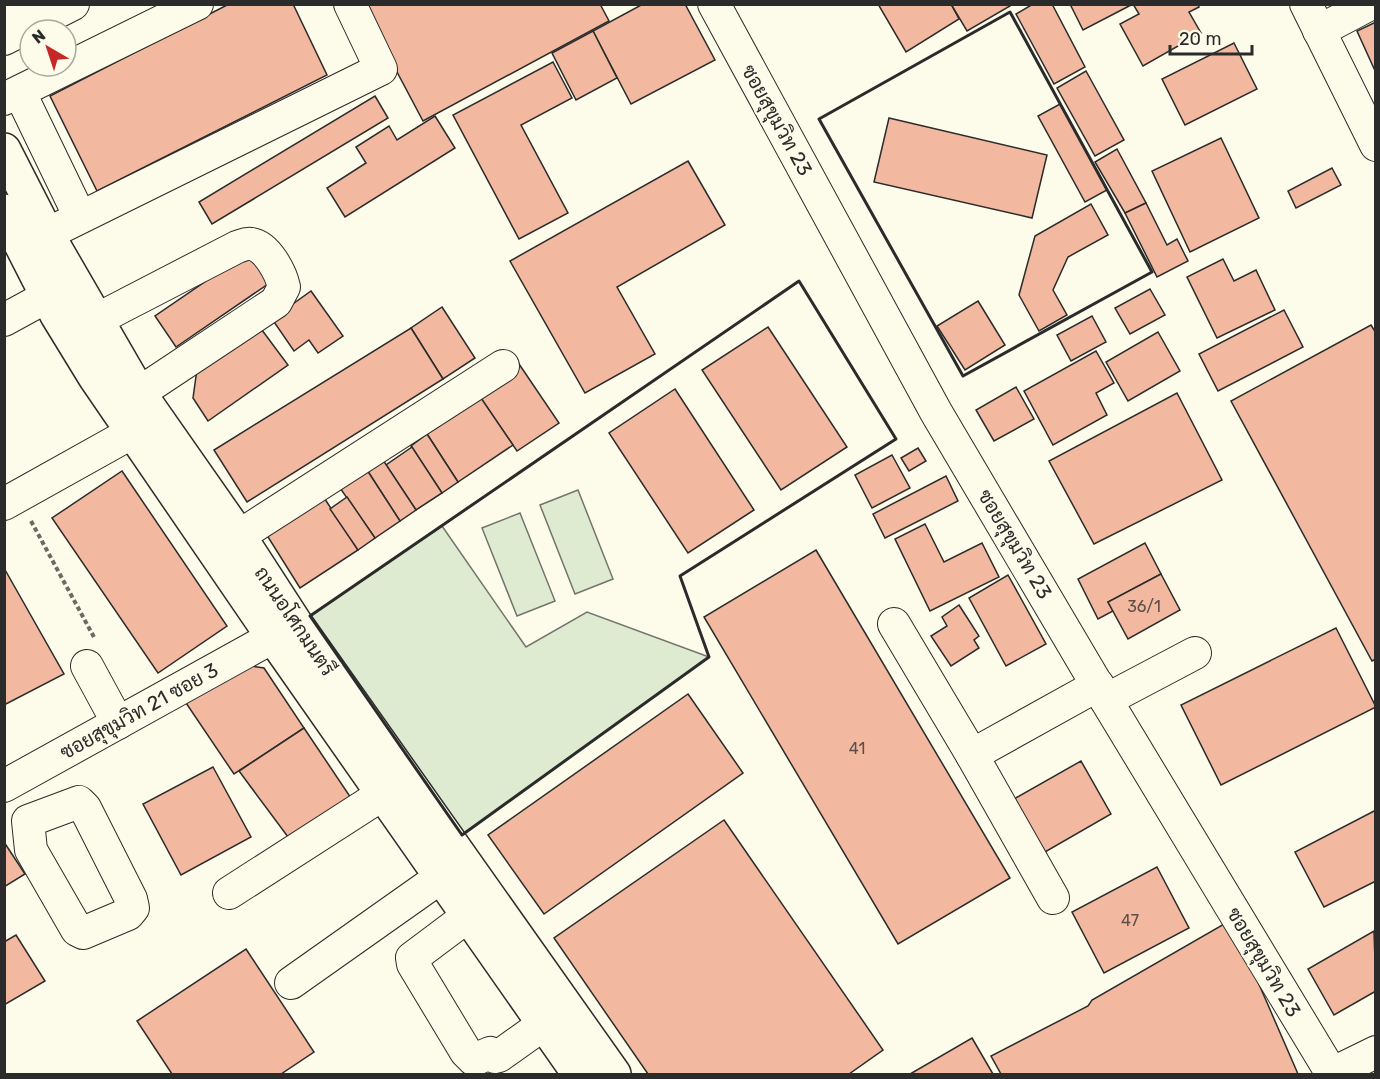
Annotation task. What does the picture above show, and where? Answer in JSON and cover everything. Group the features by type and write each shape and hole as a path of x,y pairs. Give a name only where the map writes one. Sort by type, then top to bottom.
{"main road":[{"name":"ถนนอโศกมนตรี","path":"4,150 47,234 140,393 239,536 296,624 614,1074"},
{"name":"ถนนอโศกมนตรี","path":"4,211 48,296 95,377 273,637 579,1074"}],"street":[{"path":"4,11 18,4"},
{"path":"4,39 73,4"},
{"path":"80,217 12,96 196,4"},
{"path":"47,234 381,69 350,4"},
{"name":"ซอยสุขุมวิท 23","path":"714,4 936,412 1332,1074"},
{"path":"1370,4 1312,18 1376,145"},
{"path":"96,320 237,247 249,243 261,247 281,274 284,287 276,302 140,393"},
{"path":"4,320 48,296"},
{"path":"239,536 503,366"},
{"path":"16,509 133,432"},
{"path":"894,624 1053,898"},
{"name":"ซอยสุขุมวิท 21 ซอย 3","path":"4,786 273,637"},
{"path":"972,755 1102,693 1195,653"},
{"path":"94,658 118,723"},
{"path":"4,794 28,821"},
{"path":"229,893 383,794"},
{"path":"291,983 441,877"},
{"path":"468,916 414,955 412,961 470,1058 478,1060 489,1053 499,1056 544,1024"},
{"path":"1332,1074 1376,1052"},
{"path":"465,1074 493,1055"}],"path":[{"path":"16,509 94,658"}],"green space":[{"path":"578,490 613,579 575,594 540,505"},
{"path":"520,513 555,601 517,616 482,528"},
{"path":"442,526 526,647 587,612 709,657 462,835 310,616"}],"building":[{"path":"229,4 293,4 327,75 97,191 50,96"},
{"path":"361,4 600,4 609,21 423,121"},
{"path":"643,4 685,4 715,60 631,104 593,31"},
{"path":"878,4 951,4 959,19 906,52"},
{"path":"951,4 1009,4 1010,6 967,31"},
{"path":"1033,4 1052,4 1085,67 1054,84 1016,14"},
{"path":"1070,4 1133,4 1083,30"},
{"path":"1133,4 1198,4 1199,7 1189,12 1201,33 1143,66 1120,24 1139,14"},
{"path":"1376,22 1376,73 1357,31"},
{"path":"593,31 617,78 576,100 552,53"},
{"path":"1234,43 1257,89 1185,125 1162,79"},
{"path":"553,62 572,98 521,125 568,213 519,239 453,115"},
{"path":"1086,71 1124,140 1095,156 1057,88"},
{"path":"375,96 388,118 212,224 199,202"},
{"path":"1060,104 1107,190 1085,202 1038,116"},
{"path":"435,116 455,148 345,217 327,188 366,163 356,147 389,126 397,140"},
{"path":"889,118 1047,155 1032,218 874,182"},
{"path":"1221,138 1259,218 1190,252 1152,171"},
{"path":"1117,149 1146,203 1125,213 1095,162"},
{"path":"688,161 725,225 617,287 655,354 585,393 510,261"},
{"path":"1332,168 1341,185 1296,208 1288,191"},
{"path":"1146,203 1167,245 1177,239 1188,261 1157,277 1125,213"},
{"path":"1091,204 1108,235 1068,257 1053,290 1067,315 1039,331 1019,295 1035,236"},
{"path":"250,251 271,282 176,347 155,316"},
{"path":"1223,259 1234,281 1256,270 1275,310 1217,338 1187,277"},
{"path":"1150,289 1165,315 1130,334 1115,308"},
{"path":"311,291 343,336 318,353 309,340 294,351 272,319"},
{"path":"978,301 1005,345 965,370 937,326"},
{"path":"442,307 475,358 443,379 411,328"},
{"path":"1284,310 1303,347 1218,391 1199,354"},
{"path":"1092,316 1106,342 1071,361 1057,335"},
{"path":"256,322 288,365 208,421 193,398 198,362"},
{"path":"1371,325 1376,333 1376,659 1372,661 1231,401"},
{"path":"768,327 847,447 781,490 702,370"},
{"path":"411,328 443,379 247,502 214,450"},
{"path":"1158,332 1180,371 1128,401 1106,362"},
{"path":"1096,351 1114,383 1096,393 1107,415 1053,445 1024,391"},
{"path":"517,361 559,423 517,451 475,390"},
{"path":"1016,387 1034,419 994,441 976,410"},
{"path":"675,389 754,510 688,553 609,433"},
{"path":"1177,393 1222,480 1094,544 1049,461"},
{"path":"481,398 513,445 458,482 427,434"},
{"path":"427,434 458,482 442,493 411,446"},
{"path":"412,447 442,493 416,510 386,465"},
{"path":"918,448 926,461 909,471 901,458"},
{"path":"892,455 910,488 872,508 855,475"},
{"path":"383,460 416,510 400,521 367,470"},
{"path":"367,470 400,521 375,538 340,488"},
{"path":"122,471 227,626 158,673 52,518"},
{"path":"946,476 958,501 885,538 873,514"},
{"path":"321,493 358,550 300,588 263,529"},
{"path":"347,497 375,538 358,550 330,509"},
{"path":"925,524 944,562 982,543 999,577 930,611 895,539"},
{"path":"1145,543 1161,574 1108,602 1113,611 1098,619 1078,579"},
{"path":"816,550 1010,878 898,944 704,617"},
{"path":"4,568 64,674 4,705"},
{"path":"1161,574 1180,610 1128,639 1108,602"},
{"path":"1008,575 1046,644 1006,666 969,598"},
{"path":"959,605 979,636 974,640 979,648 951,666 931,636 947,626 942,617"},
{"path":"1336,628 1376,707 1221,785 1181,705"},
{"path":"239,664 264,668 304,728 234,774 184,700"},
{"path":"688,694 743,773 544,914 488,835"},
{"path":"304,728 355,804 294,845 239,771"},
{"path":"1081,761 1111,814 1045,852 1014,799"},
{"path":"213,767 251,837 181,875 143,804"},
{"path":"1376,810 1376,881 1324,907 1295,852"},
{"path":"724,820 883,1050 849,1074 648,1074 554,938"},
{"path":"4,842 25,874 4,887"},
{"path":"1157,867 1189,928 1104,973 1072,912"},
{"path":"1231,920 1298,1074 1001,1074 991,1056 1088,1006 1092,1000"},
{"path":"1374,931 1376,991 1334,1015 1308,969"},
{"path":"16,935 45,981 4,1005 4,942"},
{"path":"246,949 314,1052 281,1074 172,1074 137,1021"},
{"path":"972,1038 993,1074 910,1074"}],"wall":[{"path":"1010,12 1152,272 963,376 819,119 1010,12"},
{"path":"799,281 896,439 680,576 709,657 462,835 310,616 799,281"}]}
